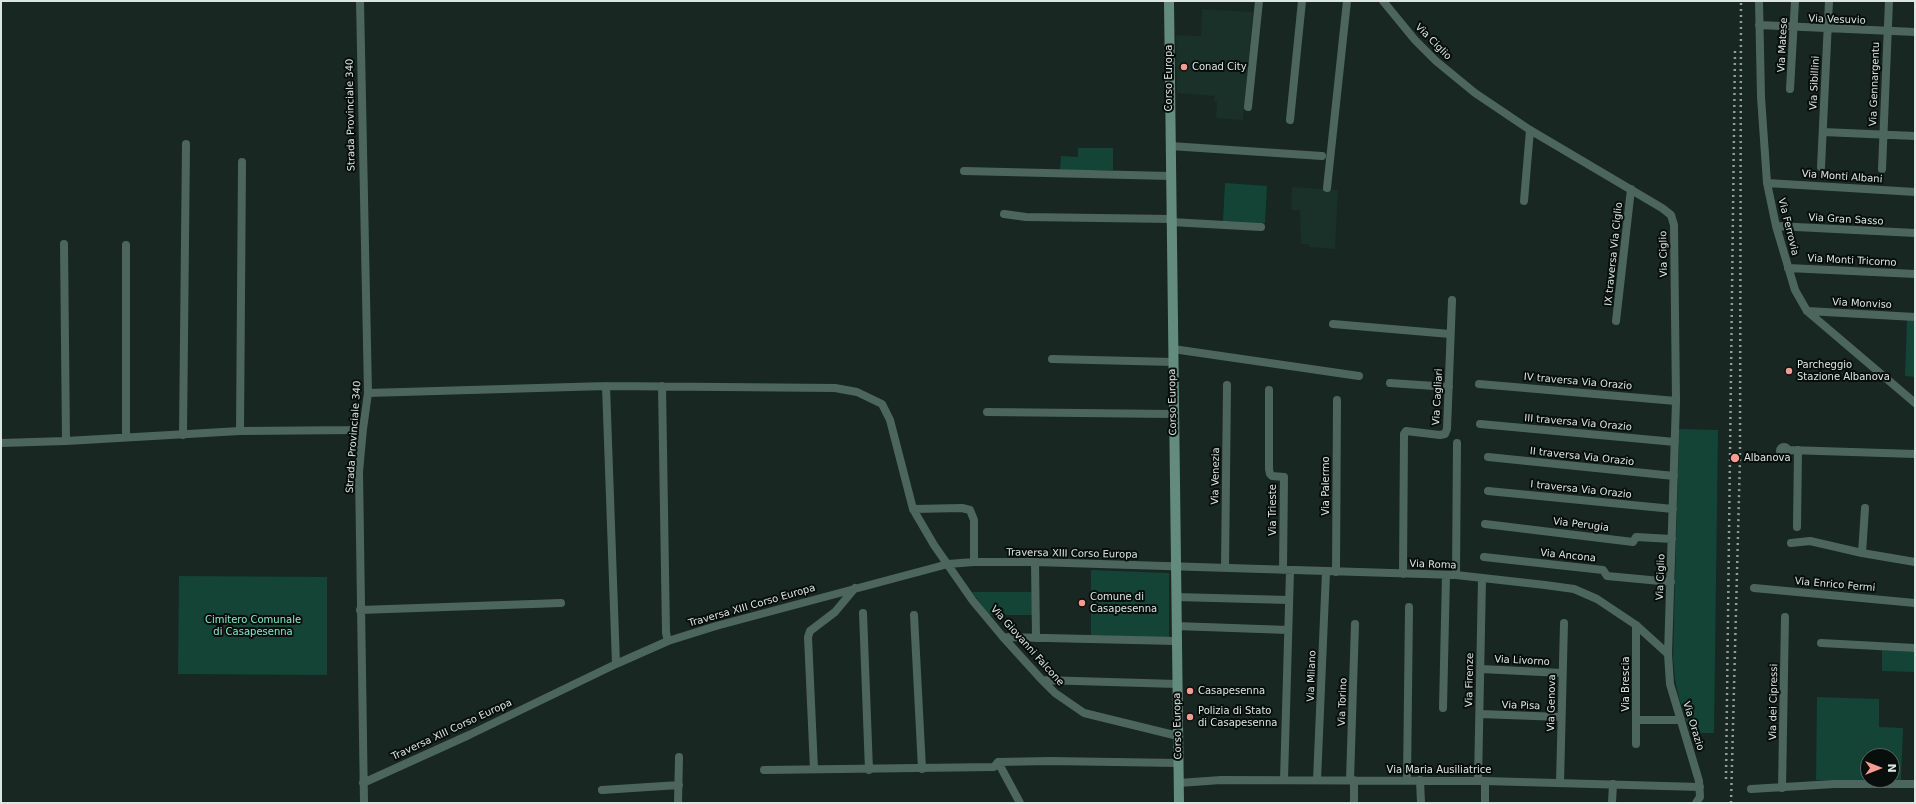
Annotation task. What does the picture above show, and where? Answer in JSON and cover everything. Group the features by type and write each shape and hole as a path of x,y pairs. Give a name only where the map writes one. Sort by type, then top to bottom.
{"street":[{"name":"Strada Provinciale 340","path":"360,1 368,393 359,472 364,803"},
{"name":"Corso Europa","path":"1169,1 1172,349 1179,803"},
{"path":"1248,107 1259,1"},
{"path":"1290,120 1302,1"},
{"path":"1327,188 1347,1"},
{"name":"Via Ciglio","path":"1383,1 1415,40 1436,61 1475,93 1530,130 1631,189 1671,215 1674,225 1676,401 1668,654"},
{"name":"Via Ferrovia","path":"1759,1 1762,112 1767,182 1776,226 1795,290 1807,311 1915,403"},
{"name":"Via Matese","path":"1790,89 1795,1"},
{"name":"Via Sibillini","path":"1821,166 1829,1"},
{"name":"Via Gennargentu","path":"1882,169 1889,1"},
{"name":"Via Vesuvio","path":"1759,25 1827,30 1915,32"},
{"path":"1524,201 1530,130"},
{"path":"1823,132 1915,136"},
{"path":"183,435 186,144"},
{"path":"1170,146 1322,156"},
{"path":"240,431 242,162"},
{"path":"964,171 1170,176"},
{"name":"Via Monti Albani","path":"1767,182 1915,192"},
{"name":"IX traversa Via Ciglio","path":"1616,321 1631,189"},
{"path":"1004,214 1026,217 1171,221 1261,227"},
{"name":"Via Gran Sasso","path":"1776,226 1915,233"},
{"path":"64,244 66,441"},
{"path":"126,245 126,437"},
{"name":"Via Monti Tricorno","path":"1788,268 1915,274"},
{"name":"Via Cagliari","path":"1403,574 1404,434 1406,431 1440,435 1445,434 1447,429 1452,300"},
{"name":"Via Monviso","path":"1807,311 1915,317"},
{"path":"1333,324 1450,334"},
{"path":"1172,349 1359,376"},
{"path":"1052,359 1173,362"},
{"path":"1390,383 1448,387"},
{"name":"IV traversa Via Orazio","path":"1479,384 1676,401"},
{"name":"Via Venezia","path":"1225,568 1227,385"},
{"name":"Via Giovanni Falcone","path":"368,393 606,386 835,388 857,392 882,404 890,420 913,509 948,564 973,601 1042,680 1055,693 1084,713 1178,736"},
{"path":"606,386 616,664"},
{"path":"662,386 666,625 668,641"},
{"name":"Via Trieste","path":"1269,390 1269,469 1272,476 1284,476 1287,571"},
{"name":"Via Palermo","path":"1336,572 1337,400"},
{"path":"987,412 1173,414"},
{"name":"III traversa Via Orazio","path":"1480,424 1675,442"},
{"path":"1,443 66,441 240,431 363,429"},
{"path":"1456,575 1457,443"},
{"path":"1788,450 1915,454"},
{"path":"1797,527 1798,450"},
{"name":"II traversa Via Orazio","path":"1488,457 1674,476"},
{"name":"I traversa Via Orazio","path":"1488,491 1673,510"},
{"path":"913,509 962,508 970,510 974,520 974,562"},
{"path":"1862,553 1865,508"},
{"name":"Via Perugia","path":"1485,524 1633,542 1636,537 1672,540"},
{"path":"1791,543 1810,541 1862,553 1915,562"},
{"name":"Via Ancona","path":"1484,557 1603,570 1607,576 1671,582"},
{"name":"Traversa XIII Corso Europa","path":"363,783 668,641 716,626 856,588 948,564 974,562 1035,562 1175,566"},
{"path":"1035,562 1036,638"},
{"name":"Via Roma","path":"1175,566 1287,571 1456,575 1574,590 1597,599 1636,625 1668,654"},
{"path":"1284,780 1289,600 1287,571"},
{"name":"Via Milano","path":"1317,780 1326,572"},
{"path":"1443,708 1446,575"},
{"name":"Via Firenze","path":"1482,579 1480,714 1482,781 1486,803"},
{"path":"814,769 808,637 810,631 835,612 856,588"},
{"name":"Via Enrico Fermi","path":"1754,588 1915,603"},
{"path":"1176,597 1289,600"},
{"path":"360,610 561,603"},
{"path":"1407,780 1409,606"},
{"path":"863,613 869,770"},
{"path":"914,614 922,769"},
{"name":"Via dei Cipressi","path":"1782,788 1785,617"},
{"name":"Via Genova","path":"1560,783 1564,623"},
{"name":"Via Torino","path":"1354,803 1352,780 1355,624"},
{"name":"Via Brescia","path":"1636,625 1636,744"},
{"path":"1176,626 1288,630"},
{"path":"1003,637 1176,641"},
{"path":"1821,643 1915,648"},
{"name":"Via Orazio","path":"1668,654 1670,684 1700,787 1700,797 1696,803"},
{"name":"Via Livorno","path":"1481,668 1562,673"},
{"path":"1042,680 1177,684"},
{"name":"Via Pisa","path":"1480,714 1561,718"},
{"path":"1636,720 1681,720"},
{"path":"678,803 679,757"},
{"path":"764,770 922,769 994,766 998,762 1050,761 1178,763"},
{"path":"998,762 1020,803"},
{"name":"Via Maria Ausiliatrice","path":"1179,783 1221,780 1420,780 1700,787"},
{"path":"1420,780 1421,803"},
{"path":"1612,803 1613,784"},
{"path":"1751,789 1834,784 1915,784"},
{"path":"602,790 679,785"}],"shaded area":[{"path":"1202,9 1253,12 1243,120 1216,118 1217,102 1214,102 1215,96 1177,93 1176,35 1201,36"},
{"path":"1292,187 1338,190 1335,249 1309,247 1309,244 1301,244 1300,210 1291,210"}],"green space":[{"path":"1078,148 1113,148 1113,170 1060,170 1061,156 1078,157"},
{"path":"1225,183 1267,186 1265,223 1223,221"},
{"path":"1907,319 1915,319 1915,377 1905,376"},
{"path":"1679,429 1718,430 1714,733 1690,733 1679,698 1675,679 1673,658"},
{"path":"1091,570 1169,573 1169,638 1091,635"},
{"name":"Cimitero Comunale di Casapesenna","path":"179,576 327,577 327,675 178,674"},
{"path":"972,592 1032,592 1032,615 989,615"},
{"path":"1882,650 1915,652 1915,672 1882,671"},
{"path":"1817,697 1879,699 1879,727 1903,728 1901,780 1900,748 1860,748 1860,780 1816,780"}],"railway":[{"path":"1731,803 1740,458 1741,1"},
{"path":"1726,779 1735,51"}],"place":[{"name":"Conad City","path":"1184,67"},
{"name":"Parcheggio Stazione Albanova","path":"1789,371"},
{"name":"Albanova","path":"1735,458"},
{"name":"Comune di Casapesenna","path":"1082,603"},
{"name":"Casapesenna","path":"1190,691"},
{"name":"Polizia di Stato di Casapesenna","path":"1190,717"}]}
